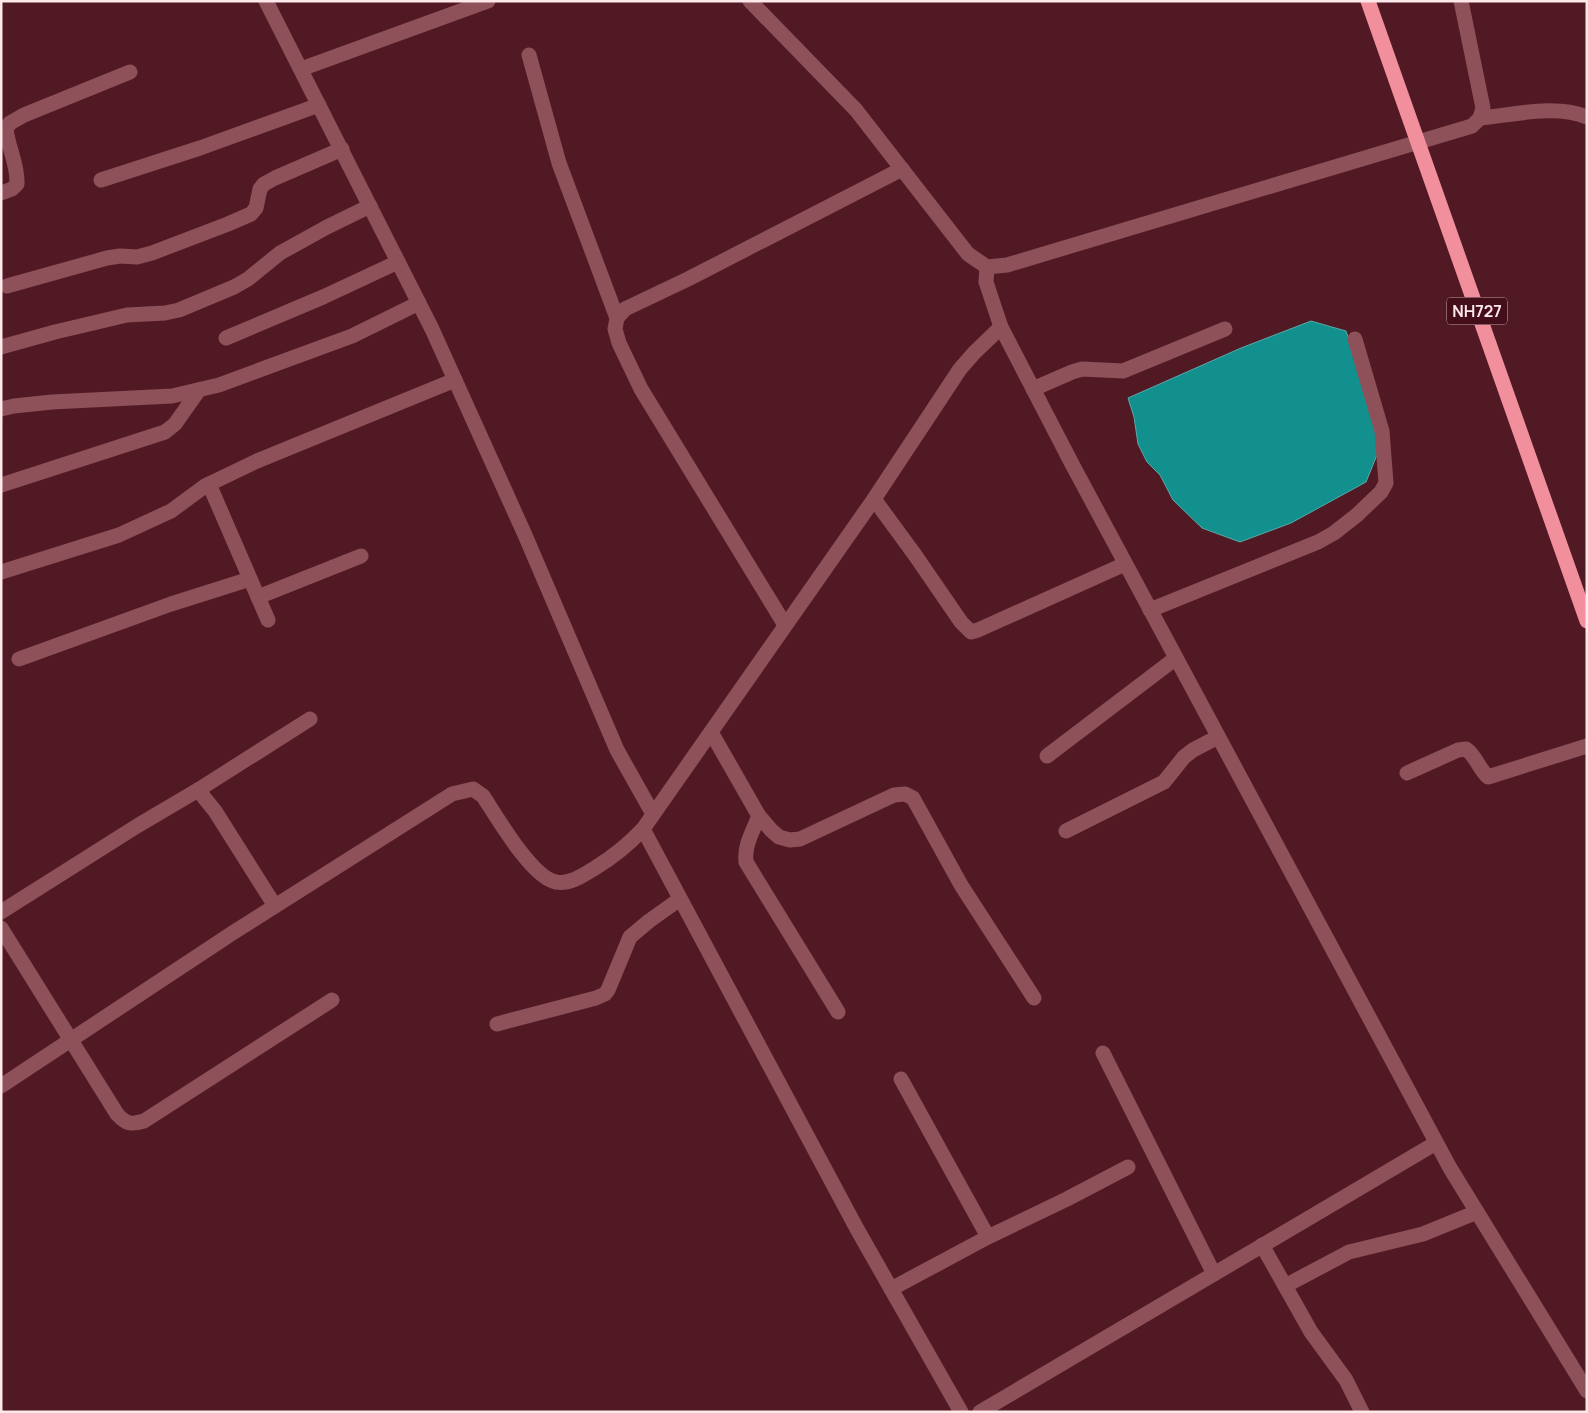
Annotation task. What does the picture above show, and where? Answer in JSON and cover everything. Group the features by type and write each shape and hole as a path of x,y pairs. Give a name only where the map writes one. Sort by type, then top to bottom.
{"highway":[{"name":"NH727","path":"1368,1 1587,621"}],"street":[{"path":"301,69 488,1"},
{"path":"750,1 856,110 968,254 987,268 1007,265 1472,126 1480,118 1483,108 1461,1"},
{"path":"270,3 301,69 419,303 524,535 617,750 653,814"},
{"path":"529,55 559,163 617,318 615,329 619,343 641,389 785,625"},
{"path":"1,194 18,184 18,175 7,138 6,129 10,123 24,115 130,72"},
{"path":"101,180 200,148 319,105"},
{"path":"1480,118 1554,111 1577,113 1587,117"},
{"path":"7,286 107,258 120,256 137,257 152,253 228,224 251,214 256,208 260,189 264,184 342,149"},
{"path":"617,318 625,309 688,279 902,169"},
{"path":"1,348 55,332 127,315 165,313 179,310 234,287 248,279 280,253 327,226 370,206"},
{"path":"226,338 323,297 398,262"},
{"path":"987,268 986,282 1001,328 1125,564 1436,1143 1587,1391"},
{"path":"1,409 52,402 172,396 219,385 352,336 419,303"},
{"path":"1,1086 275,906 452,794 474,789 482,796 527,860 538,872 547,878 557,882 573,880 610,859 630,843 643,829 874,499 960,369 1001,328"},
{"path":"1033,388 1082,369 1123,370 1225,329"},
{"path":"1150,610 1318,542 1358,515 1382,492 1386,483 1382,431 1355,339"},
{"path":"1,572 120,536 171,511 209,484 279,452 455,380"},
{"path":"1,485 165,432 175,424 198,390"},
{"path":"209,484 268,620"},
{"path":"874,499 961,622 971,632 1125,564"},
{"path":"258,597 361,556"},
{"path":"19,659 171,604 250,579"},
{"path":"1047,756 1176,658"},
{"path":"1,912 310,719"},
{"path":"711,732 760,816 779,837 790,840 800,839 894,795 905,794 913,798 961,885 1034,998"},
{"path":"1066,831 1164,782 1184,757 1218,737"},
{"path":"1408,773 1458,750 1466,749 1472,753 1483,773 1488,777 1587,746"},
{"path":"198,790 215,811 275,906"},
{"path":"760,816 747,846 746,862 838,1012"},
{"path":"643,829 857,1229 961,1412"},
{"path":"497,1024 605,994 630,937 680,899"},
{"path":"1,928 117,1114 125,1123 134,1124 144,1121 332,1000"},
{"path":"1103,1053 1214,1274"},
{"path":"901,1079 988,1237"},
{"path":"980,1412 1436,1143"},
{"path":"891,1290 988,1237 1128,1167"},
{"path":"1285,1286 1349,1252 1423,1234 1477,1212"},
{"path":"1262,1246 1311,1332 1346,1380 1362,1412"}],"water":[{"path":"1311,321 1346,331 1366,388 1379,450 1366,482 1291,523 1240,542 1202,528 1173,500 1160,475 1147,462 1138,444 1134,417 1128,398 1241,348"}]}
